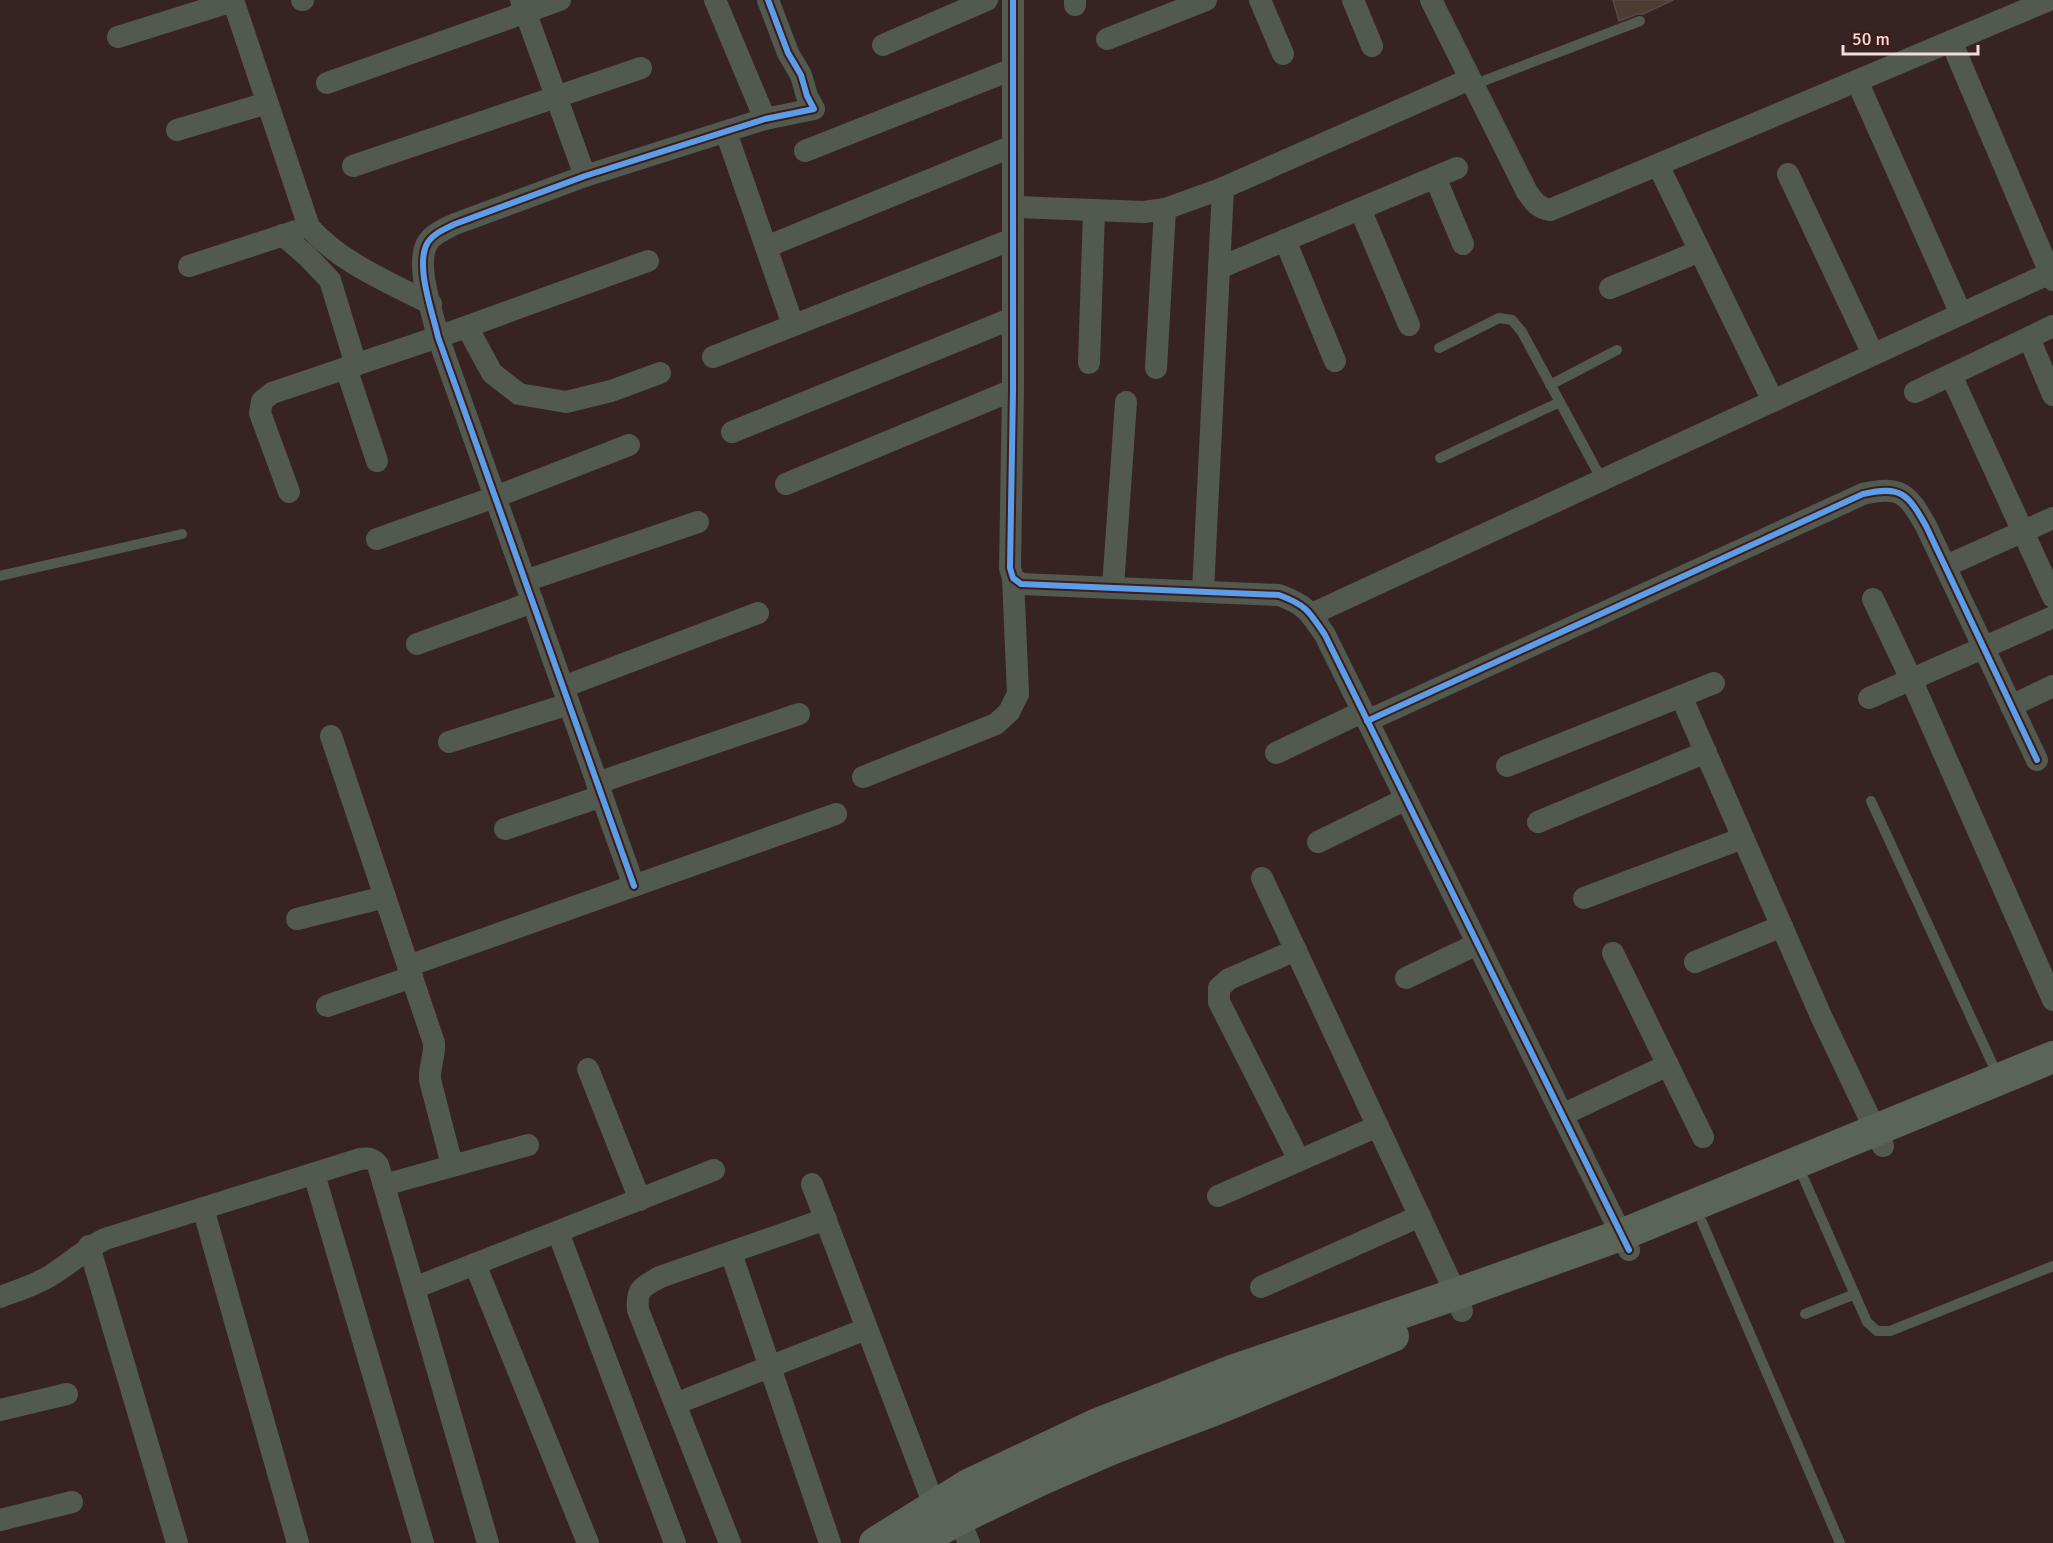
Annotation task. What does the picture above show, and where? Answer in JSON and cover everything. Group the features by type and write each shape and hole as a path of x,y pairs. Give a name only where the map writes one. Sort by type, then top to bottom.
{"main road":[{"path":"916,1543 951,1524 968,1485 1095,1425 1232,1371 1459,1303 1625,1242 1879,1138 1983,1093 2053,1057"},
{"path":"1983,1093 2053,1078"},
{"path":"1625,1242 1702,1222 1804,1179 1879,1138"},
{"path":"875,1543 951,1524"}],"street":[{"path":"118,37 233,0 309,227 322,242 342,257 430,304"},
{"path":"327,83 523,6 560,0"},
{"path":"715,0 765,119"},
{"path":"634,886 438,338 422,268 428,243 438,233 455,224 585,176 765,119 814,109 807,96 801,75 788,53 768,0"},
{"path":"883,45 987,0"},
{"path":"863,777 996,724 1009,712 1018,694 1010,568 1013,390 1013,0"},
{"path":"1107,39 1206,0"},
{"path":"1260,0 1283,54"},
{"path":"1353,0 1372,46"},
{"path":"1431,0 1527,192 1534,203 1550,210 2049,0"},
{"path":"523,6 585,176"},
{"path":"1312,615 1961,314 2052,277 1951,41"},
{"path":"353,166 641,68"},
{"path":"805,151 1013,69"},
{"path":"1857,81 1961,314"},
{"path":"1013,207 1144,212 1165,209 1223,188 1471,82"},
{"path":"177,130 267,103"},
{"path":"726,132 793,325"},
{"path":"766,247 1013,146"},
{"path":"1658,165 1773,401"},
{"path":"1219,268 1457,168"},
{"path":"1788,174 1874,354"},
{"path":"1435,177 1463,244"},
{"path":"1203,591 1223,188"},
{"path":"1156,368 1165,209"},
{"path":"1360,209 1409,325"},
{"path":"1089,363 1094,211"},
{"path":"189,266 309,227"},
{"path":"283,235 330,280 377,461"},
{"path":"713,357 1013,238"},
{"path":"1285,240 1335,361"},
{"path":"1610,288 1700,250"},
{"path":"289,492 260,413 262,401 272,393 438,338 648,261"},
{"path":"732,432 1013,318"},
{"path":"467,327 492,373 519,394 566,402 611,392 660,373"},
{"path":"1914,392 2053,327"},
{"path":"2029,338 2053,395"},
{"path":"1951,375 2053,597"},
{"path":"786,484 1013,390"},
{"path":"1113,587 1126,402"},
{"path":"377,539 495,497 629,445"},
{"path":"1276,753 1365,716 1863,494 1881,490 1896,491 1912,502 1926,526 2037,760"},
{"path":"1946,566 2053,518"},
{"path":"525,581 698,522"},
{"path":"1012,578 1021,584 1279,595 1300,603 1312,615 1365,716 1625,1242"},
{"path":"1873,599 1911,679 2053,1000"},
{"path":"417,644 533,602"},
{"path":"449,742 758,613"},
{"path":"1869,698 2053,617"},
{"path":"1507,766 1714,682"},
{"path":"2011,706 2053,686"},
{"path":"1681,696 1821,1016 1879,1138"},
{"path":"505,829 599,790 799,714"},
{"path":"331,736 434,1043 435,1053 430,1080 452,1166"},
{"path":"1538,822 1706,752"},
{"path":"1318,842 1406,799"},
{"path":"327,1006 410,971 634,886 836,814"},
{"path":"1584,898 1743,838"},
{"path":"1262,878 1459,1303"},
{"path":"297,919 385,897"},
{"path":"1695,962 1782,926"},
{"path":"1406,978 1477,944"},
{"path":"1296,950 1229,980 1219,988 1220,1002 1299,1160"},
{"path":"1613,953 1703,1137"},
{"path":"1562,1115 1668,1065"},
{"path":"588,1069 640,1200"},
{"path":"1218,1196 1378,1126"},
{"path":"384,1185 528,1144"},
{"path":"0,1297 31,1286 54,1274 89,1246 105,1239 368,1158 374,1160 378,1165 489,1543"},
{"path":"414,1288 714,1170"},
{"path":"314,1174 423,1543"},
{"path":"813,1184 866,1329 951,1524"},
{"path":"203,1208 298,1543"},
{"path":"1261,1287 1420,1216"},
{"path":"730,1543 638,1311 637,1296 644,1287 660,1277 826,1219"},
{"path":"558,1232 675,1543"},
{"path":"89,1246 177,1543"},
{"path":"731,1252 831,1543"},
{"path":"475,1264 588,1543"},
{"path":"675,1404 866,1329"},
{"path":"0,1410 67,1394"},
{"path":"0,1520 72,1502"}],"lane":[{"path":"1471,82 1640,21"},
{"path":"1438,348 1499,318 1512,320 1522,332 1602,480"},
{"path":"1550,385 1617,350"},
{"path":"1440,458 1560,402"},
{"path":"0,576 182,534"},
{"path":"1872,801 1983,1093"},
{"path":"1804,1179 1867,1322 1877,1331 1890,1331 2053,1266"},
{"path":"1702,1222 1840,1543"},
{"path":"1805,1314 1855,1294"}],"building":[{"path":"1613,0 1673,0 1643,14 1619,21"}],"cycle path":[{"path":"634,886 438,337 424,275 424,251 433,236 455,224 585,176 765,119 814,109 807,96 801,75 788,53 768,0"},
{"path":"1013,0 1013,390 1010,568 1013,578 1021,584 1279,595 1295,602 1311,614 1325,635 1629,1250"},
{"path":"1367,721 1863,494 1886,491 1895,492 1908,499 1926,526 2037,760"}]}
